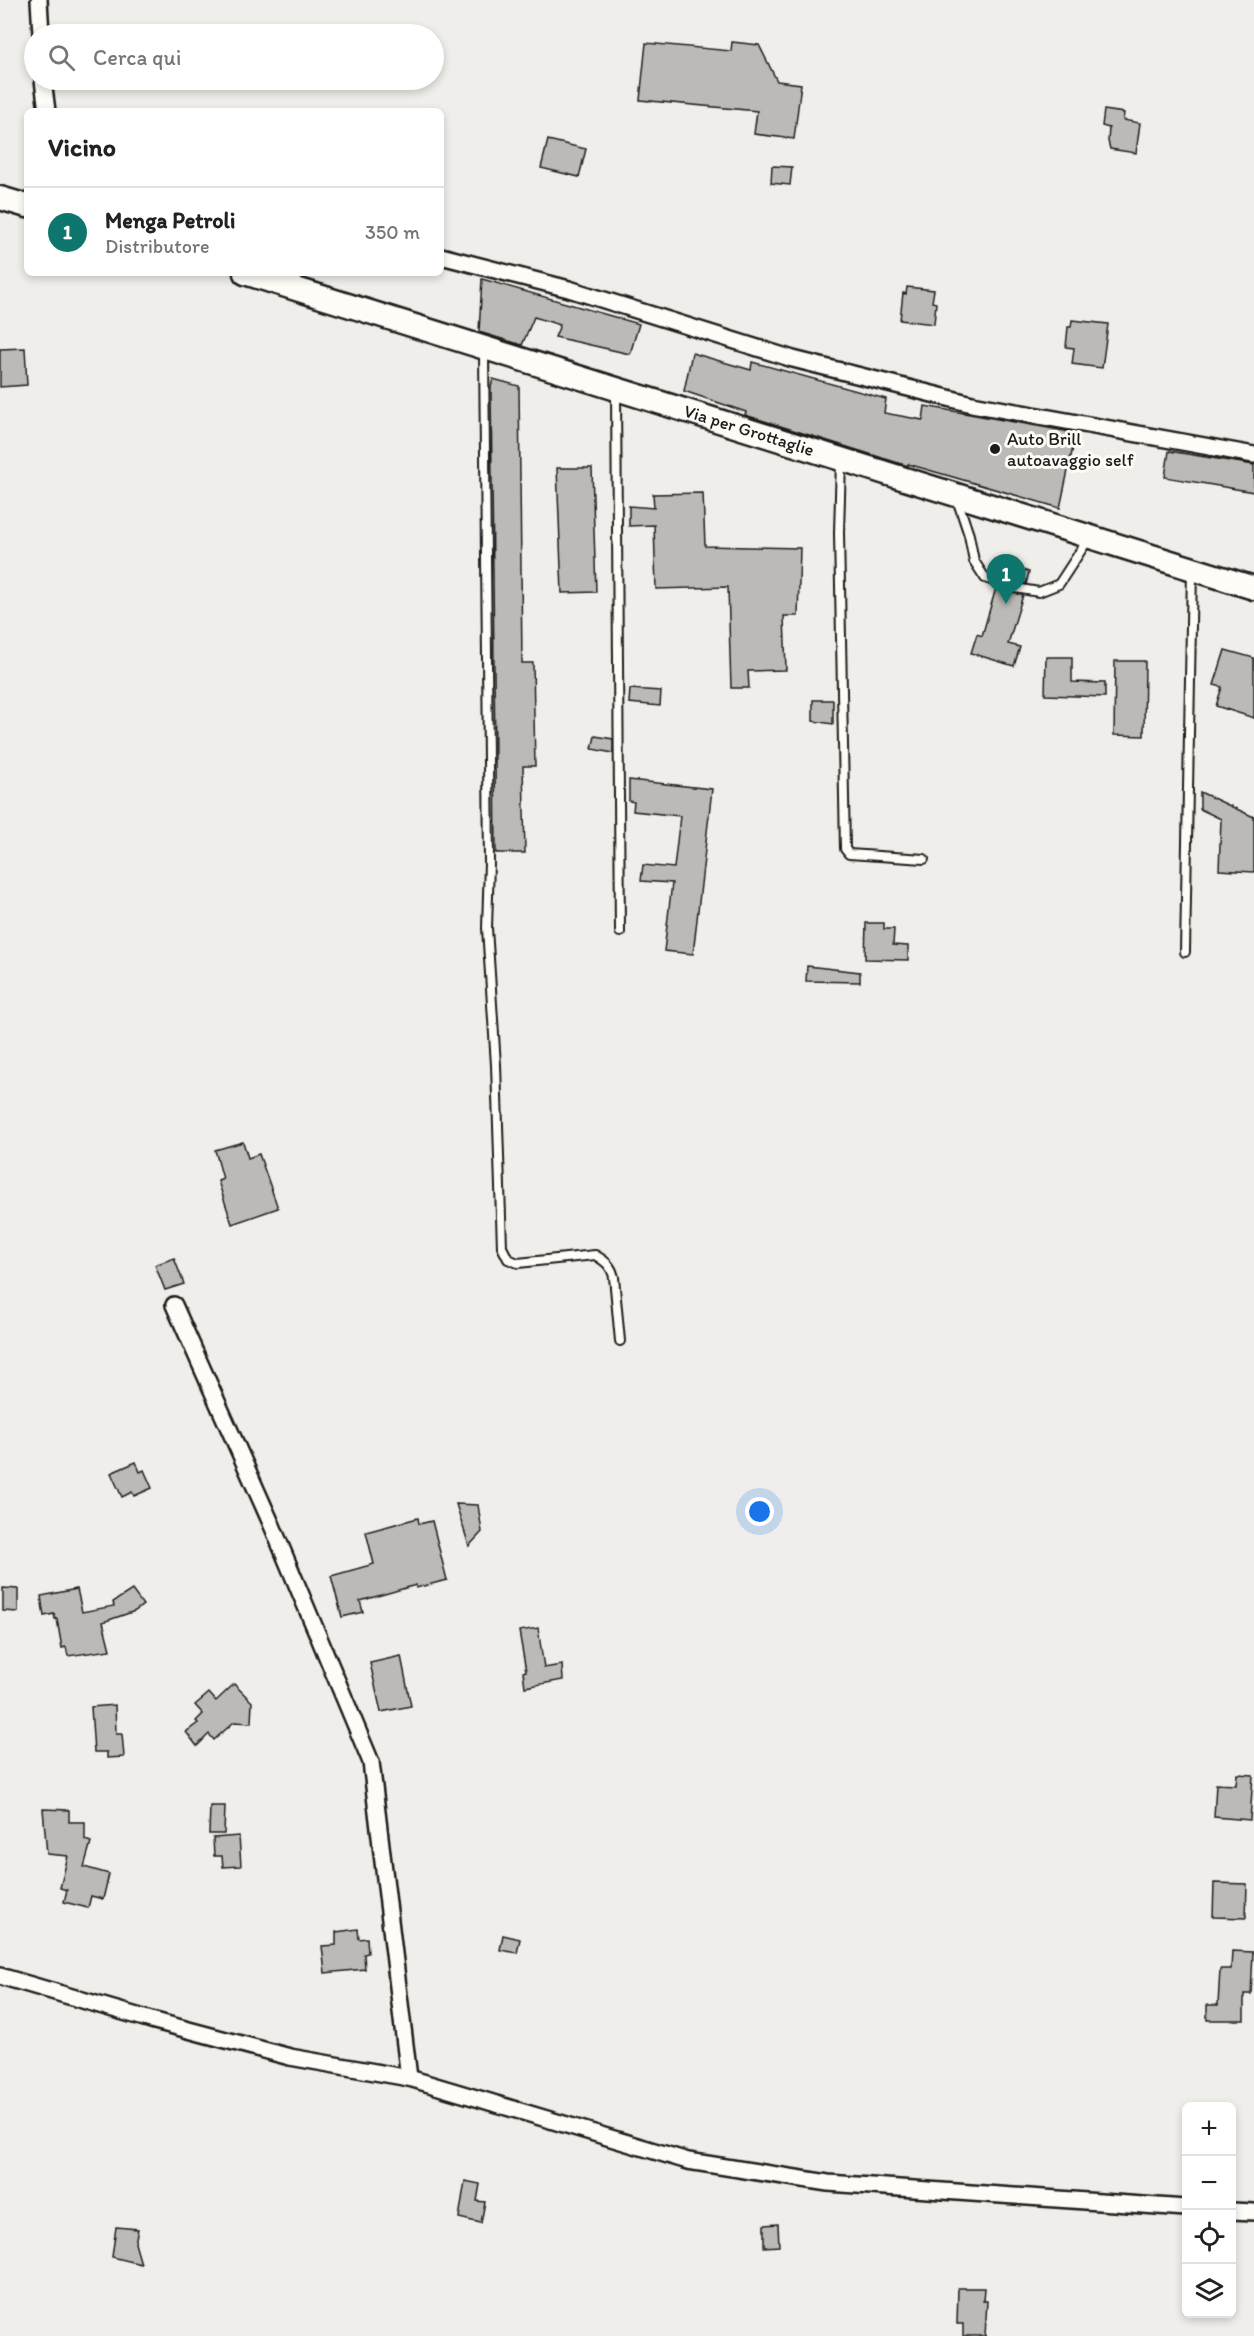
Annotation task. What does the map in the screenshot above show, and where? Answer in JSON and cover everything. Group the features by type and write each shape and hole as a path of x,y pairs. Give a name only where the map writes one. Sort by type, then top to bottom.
{"street":[{"path":"39,0 40,24"},
{"path":"44,90 47,108"},
{"path":"0,198 24,205"},
{"path":"444,257 569,290 793,359 972,404 1254,456"},
{"name":"Via per Grottaglie","path":"255,276 1254,588"},
{"path":"174,1305 271,1523 371,1762 409,2078"},
{"path":"0,1976 151,2020 290,2056 409,2078 688,2161 828,2183 1182,2208"},
{"path":"1236,2211 1254,2212"}],"lane":[{"path":"484,347 489,863 487,928 496,1065 502,1247 507,1259 518,1263 595,1255 606,1261 612,1268 614,1277 620,1341"},
{"path":"616,389 620,932"},
{"path":"841,459 839,533 845,849 849,854 924,859"},
{"path":"956,495 969,535 974,561 985,578 1009,587 1039,592 1059,584 1090,537"},
{"path":"1185,952 1192,569"}],"building":[{"path":"732,42 759,45 777,81 801,84 794,139 754,134 757,111 640,100 646,43 731,51"},
{"path":"1104,110 1124,113 1123,120 1140,123 1136,153 1110,149 1109,128 1102,126"},
{"path":"548,140 586,149 579,177 541,168"},
{"path":"772,166 792,167 790,185 771,183"},
{"path":"482,279 639,324 630,354 555,337 560,325 534,317 522,345 479,332"},
{"path":"907,287 934,290 932,302 936,303 934,324 900,320 903,293 906,294"},
{"path":"1072,320 1108,324 1102,368 1072,364 1074,348 1066,347 1068,327 1071,327"},
{"path":"25,348 27,385 0,387 0,349"},
{"path":"692,353 751,370 752,362 886,399 884,413 923,420 925,406 1076,433 1060,508 908,464 908,466 745,415 746,412 684,391"},
{"path":"493,379 519,386 522,663 533,663 535,766 523,766 525,853 496,853 491,387"},
{"path":"1169,451 1254,465 1254,492 1165,477"},
{"path":"557,468 592,468 596,592 562,593"},
{"path":"703,493 705,546 800,548 798,616 784,616 786,670 748,671 749,688 731,688 728,587 656,589 654,525 629,526 629,506 654,508 653,494"},
{"path":"1003,564 1029,572 1026,584 999,577"},
{"path":"996,588 1023,595 1008,644 1020,647 1014,666 971,653 977,634 982,636"},
{"path":"1225,650 1254,658 1254,718 1216,706 1222,687 1214,685"},
{"path":"1046,657 1072,657 1072,682 1105,683 1105,697 1045,695"},
{"path":"1115,661 1145,661 1144,736 1114,735"},
{"path":"630,689 661,691 660,706 629,703"},
{"path":"813,700 833,700 833,724 813,721"},
{"path":"595,736 613,739 613,753 592,749"},
{"path":"629,780 712,789 693,954 664,951 672,883 641,881 643,865 674,868 680,816 633,811 634,802 629,801"},
{"path":"1200,792 1254,817 1254,872 1219,870 1221,819 1200,809"},
{"path":"866,923 884,923 884,929 894,929 893,945 908,946 908,960 865,959"},
{"path":"807,966 860,972 860,982 806,981"},
{"path":"243,1142 248,1158 259,1154 278,1208 232,1224 218,1181 223,1179 215,1150"},
{"path":"174,1258 184,1284 165,1290 155,1265"},
{"path":"136,1462 140,1472 144,1470 152,1488 134,1496 132,1492 122,1497 111,1473"},
{"path":"456,1504 478,1505 482,1532 469,1546"},
{"path":"418,1518 419,1524 432,1521 447,1580 416,1588 416,1585 360,1601 363,1612 342,1617 331,1576 374,1564 366,1532"},
{"path":"3,1588 18,1589 18,1612 3,1611"},
{"path":"77,1589 82,1612 114,1606 113,1602 132,1590 143,1605 135,1611 103,1622 110,1650 68,1656 66,1647 62,1648 54,1614 44,1616 41,1596"},
{"path":"538,1628 544,1668 562,1665 563,1680 525,1687 523,1672 526,1671 519,1631"},
{"path":"401,1656 411,1706 381,1712 370,1663"},
{"path":"234,1684 252,1702 251,1723 234,1722 214,1740 209,1734 197,1746 186,1732 198,1723 196,1721 203,1714 195,1705 209,1693 216,1701"},
{"path":"115,1705 116,1734 122,1734 124,1757 107,1758 107,1752 94,1752 91,1707"},
{"path":"1237,1774 1253,1775 1250,1820 1214,1817 1216,1784 1236,1785"},
{"path":"210,1806 225,1806 224,1834 209,1834"},
{"path":"43,1809 69,1810 69,1822 85,1822 85,1840 91,1842 84,1867 109,1874 103,1899 91,1896 88,1908 64,1902 67,1890 60,1888 68,1856 47,1854"},
{"path":"239,1836 241,1866 223,1867 222,1856 214,1856 213,1838"},
{"path":"1214,1883 1247,1884 1246,1918 1213,1917"},
{"path":"358,1929 359,1939 367,1938 368,1953 364,1954 365,1969 325,1973 322,1946 336,1945 336,1932"},
{"path":"503,1935 520,1939 517,1953 500,1950"},
{"path":"1232,1951 1253,1952 1251,1994 1244,1994 1244,2020 1207,2020 1207,2005 1218,2005 1220,1969 1231,1969"},
{"path":"465,2181 480,2184 477,2201 485,2202 481,2223 459,2218"},
{"path":"778,2224 779,2246 764,2247 764,2225"},
{"path":"116,2227 138,2229 135,2243 141,2264 112,2257"},
{"path":"958,2288 984,2288 983,2301 987,2301 985,2336 963,2336 963,2324 957,2324"}],"place":[{"name":"Auto Brill autoavaggio self","path":"995,449"},
{"name":"Menga Petroli","path":"1006,604"}]}
